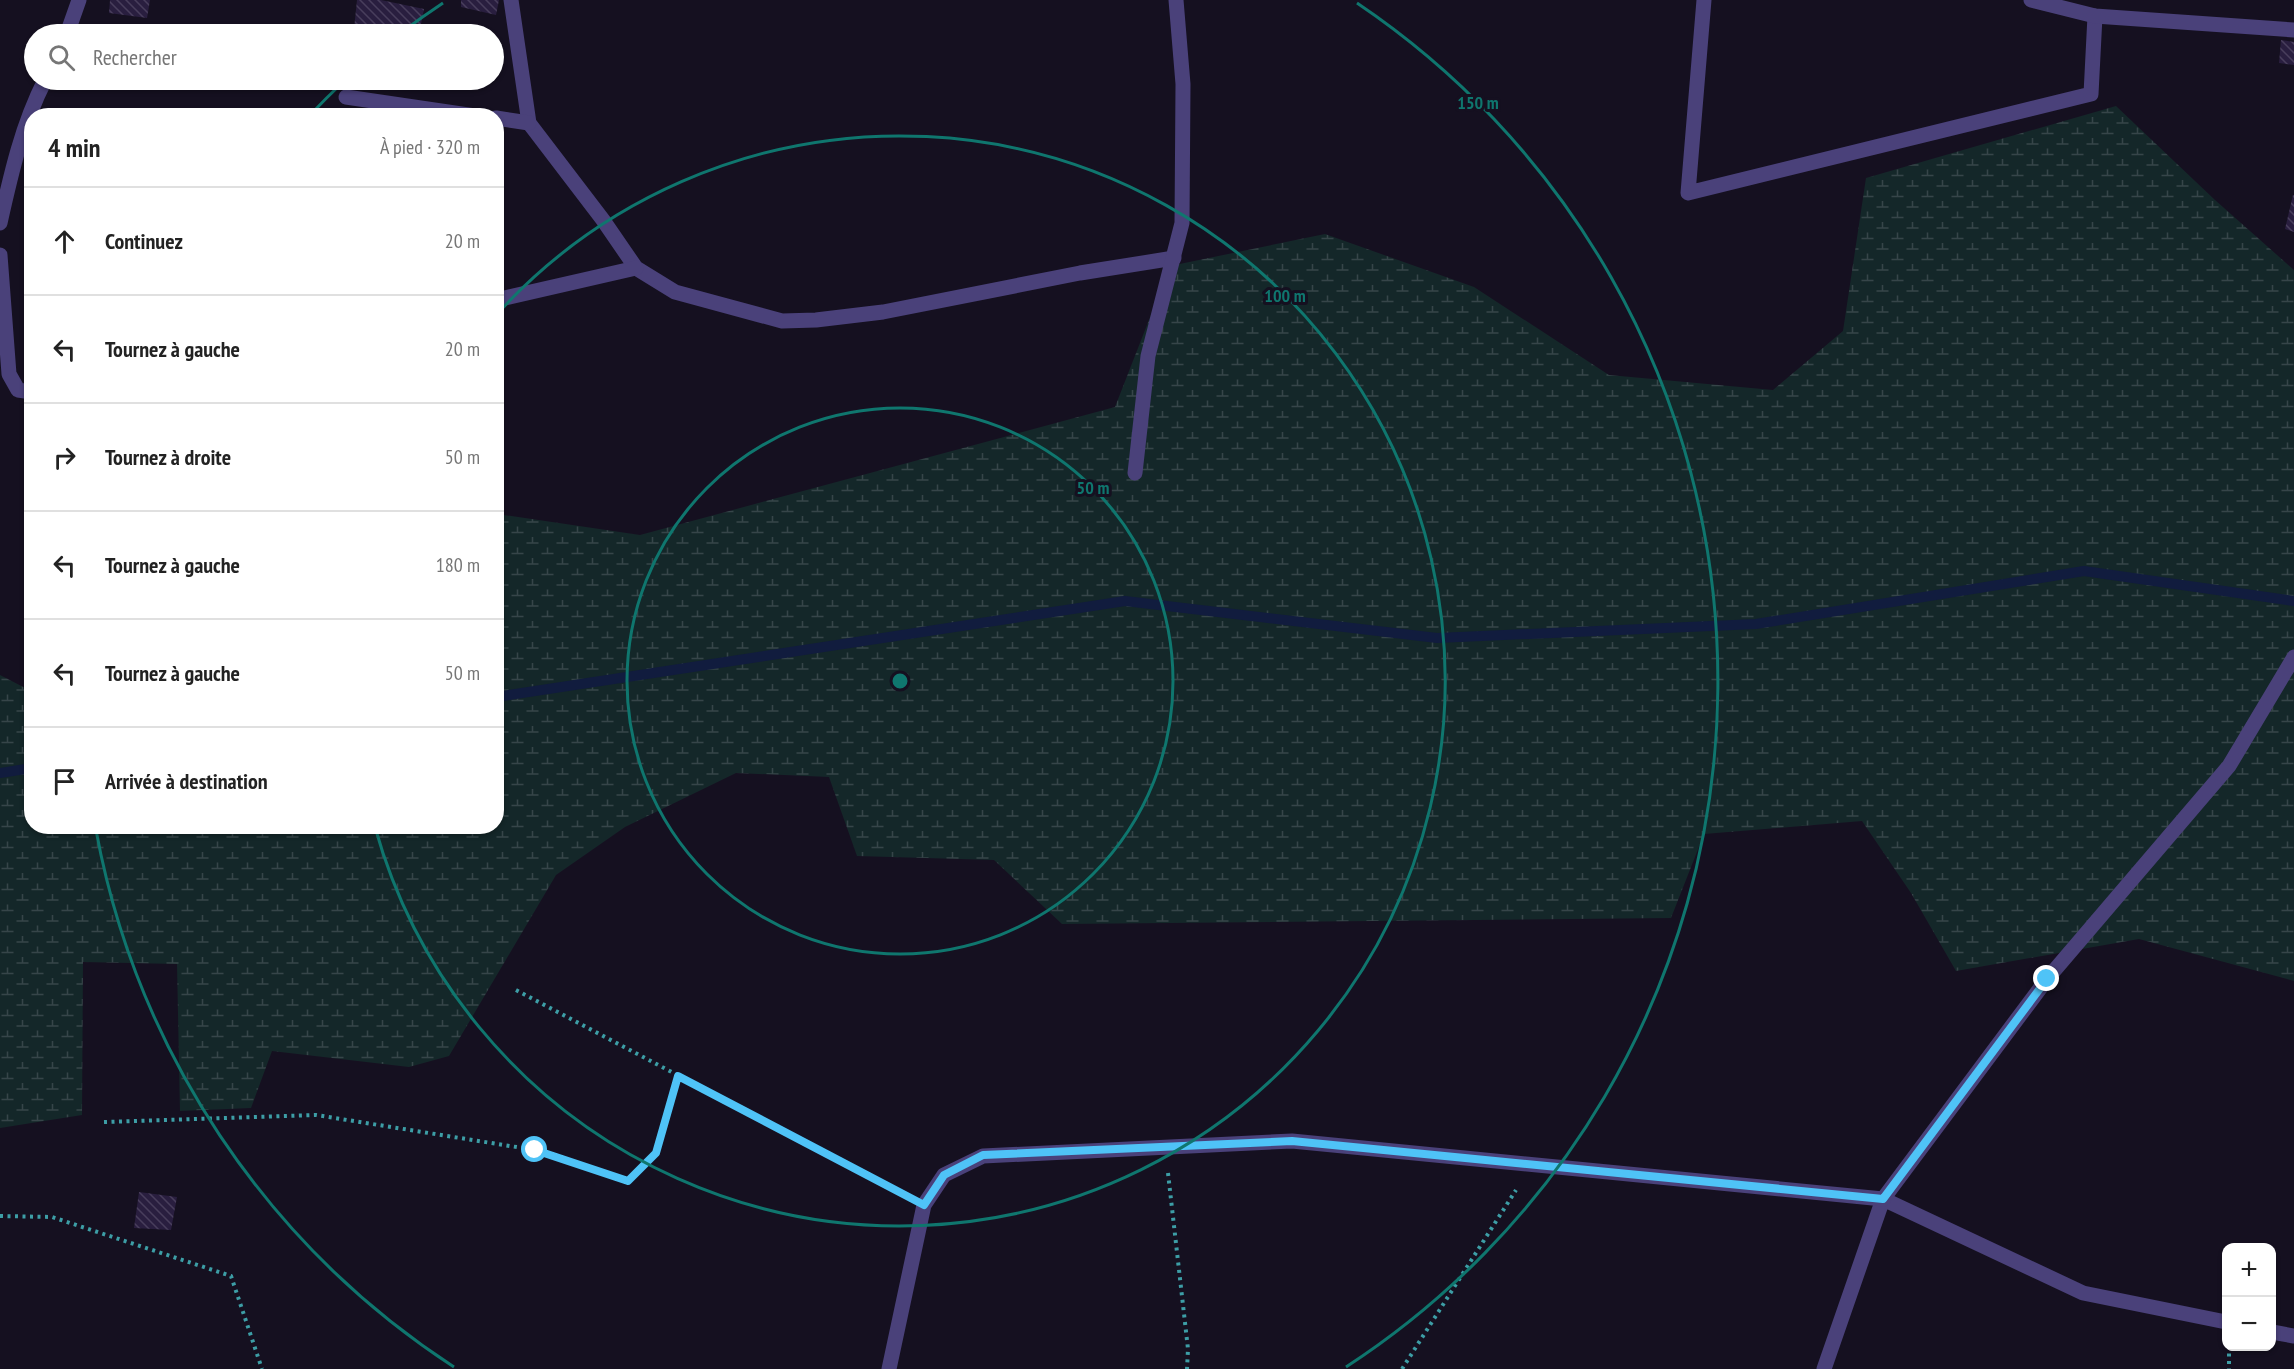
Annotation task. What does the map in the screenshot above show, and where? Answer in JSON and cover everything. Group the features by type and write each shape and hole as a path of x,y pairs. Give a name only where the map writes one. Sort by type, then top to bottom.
{"street":[{"path":"71,24 79,0"},
{"path":"511,0 529,123 603,220 636,268 675,292 782,321 816,320 883,312 1080,273 1174,258"},
{"path":"1135,473 1148,356 1182,223 1183,84 1176,0"},
{"path":"1704,0 1688,193 2091,94 2095,16"},
{"path":"2040,1 2095,16 2294,30"},
{"path":"31,108 40,90"},
{"path":"346,97 421,108"},
{"path":"504,119 529,123"},
{"path":"0,223 24,130"},
{"path":"0,255 9,374 18,390 24,391"},
{"path":"504,298 636,268"},
{"path":"1824,1369 1883,1199 2047,979 2229,766 2294,657"},
{"path":"889,1369 924,1205 944,1175 983,1155 1292,1141 1883,1199 2083,1293 2222,1321"},
{"path":"2276,1333 2294,1336"}],"path":[{"path":"516,990 924,1205"},
{"path":"104,1122 316,1114 535,1150 628,1181 656,1153 678,1076"},
{"path":"1165,1148 1188,1349 1187,1369"},
{"path":"1402,1369 1533,1165"},
{"path":"0,1216 52,1217 231,1276 262,1369"},
{"path":"2229,1351 2229,1369"}],"green space":[{"path":"2116,106 2215,200 2294,270 2294,981 2139,939 1956,971 1911,893 1862,821 1704,834 1671,918 1062,924 994,860 857,856 829,777 736,773 625,827 556,875 449,1056 409,1067 272,1051 251,1108 180,1111 177,964 83,962 82,1115 0,1128 0,675 24,687 24,834 504,834 504,515 640,535 1115,407 1170,266 1325,234 1474,287 1609,375 1773,390 1843,331 1866,178"}],"building":[{"path":"110,0 150,0 147,18 109,13"},
{"path":"357,0 381,0 424,9 421,24 355,24"},
{"path":"461,0 499,0 496,15 461,7"},
{"path":"2281,40 2294,42 2294,65 2279,63"},
{"path":"2294,195 2294,232 2285,229"},
{"path":"139,1192 177,1197 171,1230 134,1228"}],"waterway":[{"path":"504,696 1125,601 1437,638 1756,624 2084,571 2294,601"},
{"path":"0,773 24,769"}],"route":[{"path":"535,1150 628,1181 656,1153 678,1076 924,1205 944,1175 983,1155 1292,1141 1883,1199 2047,979"}]}
